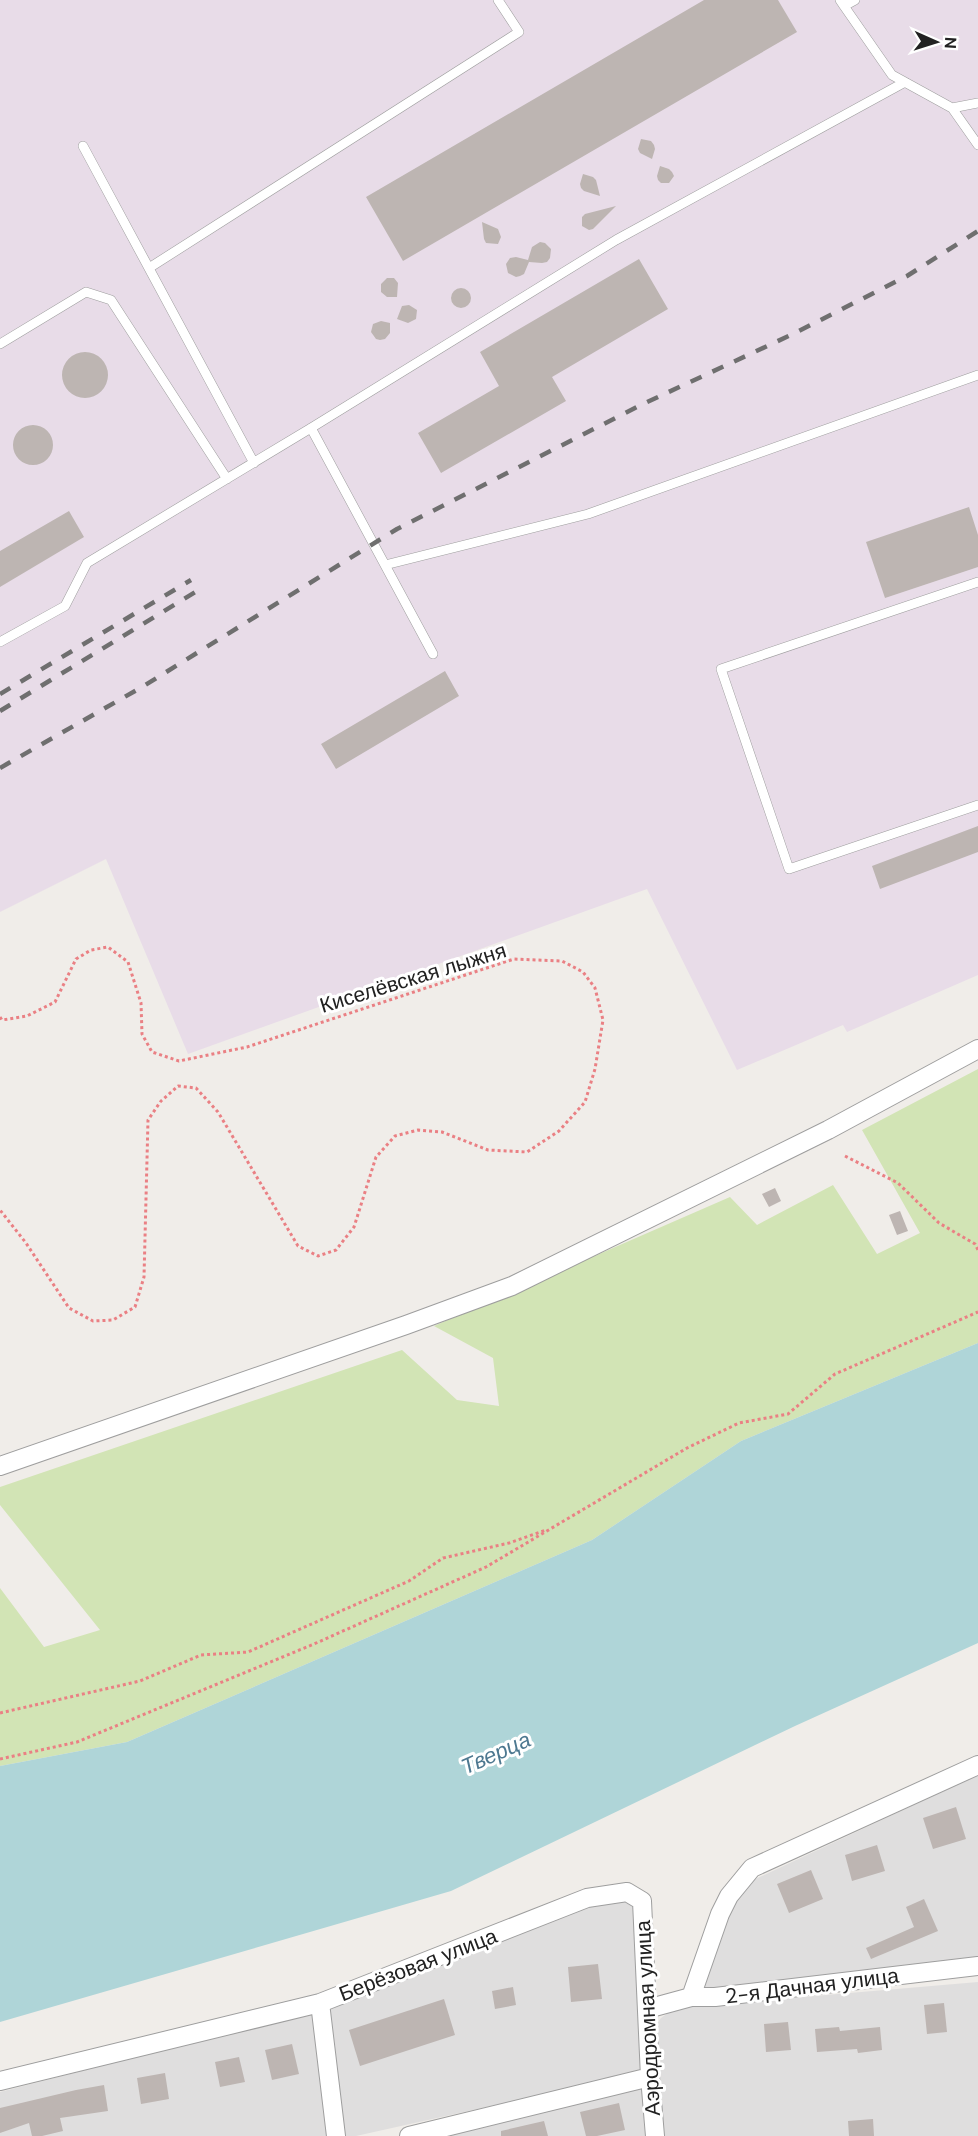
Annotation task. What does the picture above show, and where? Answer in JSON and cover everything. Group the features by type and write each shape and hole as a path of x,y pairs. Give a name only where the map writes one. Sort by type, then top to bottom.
{"street":[{"path":"0,1466 513,1286 828,1130 978,1048"},
{"path":"691,1996 720,1914 729,1896 752,1868 978,1765"},
{"name":"Берёзовая улица","path":"336,2136 320,2002 587,1898 627,1892 642,1901"},
{"name":"Аэродромная улица","path":"642,1901 655,2136"},
{"name":"2-я Дачная улица","path":"647,2009 691,1996 715,1997 978,1966"},
{"path":"0,2081 320,2002"},
{"path":"409,2136 650,2077"}],"lane":[{"path":"149,268 519,32 498,0"},
{"path":"855,0 842,3 892,75 952,108 978,145"},
{"path":"0,642 65,606 87,563 616,240 905,82"},
{"path":"952,108 978,103"},
{"path":"83,146 254,463"},
{"path":"0,344 86,292 111,300 227,479"},
{"path":"385,565 588,514 978,375"},
{"path":"311,428 433,654"},
{"path":"978,582 721,669 789,868 978,805"}],"path":[{"name":"Киселёвская лыжня","path":"0,1017 2,1020 27,1016 55,1002 76,959 91,950 108,947 128,962 141,1003 142,1034 152,1052 179,1061 246,1047 514,960 562,962 583,972 596,988 603,1020 596,1069 585,1102 559,1131 527,1152 488,1150 442,1132 418,1130 395,1137 376,1157 354,1227 336,1250 318,1256 297,1246 218,1112 196,1089 178,1086 161,1101 148,1120 144,1277 135,1307 113,1320 93,1321 69,1308 26,1243 0,1210"},
{"path":"845,1156 898,1183 939,1223 975,1244 978,1250"},
{"path":"0,1759 77,1743 314,1644 486,1568 687,1448 739,1423 788,1414 835,1374 978,1312"},
{"path":"0,1713 140,1681 201,1655 248,1652 409,1581 443,1558 509,1543 552,1528"}],"shaded area":[{"path":"0,0 978,0 978,975 847,1032 843,1025 737,1070 647,889 188,1054 106,859 0,912"},
{"path":"978,1775 978,1959 712,1991 704,1987 731,1905 749,1882"},
{"path":"623,1897 636,1905 643,2072 356,2136 341,2136 327,2007 583,1906"},
{"path":"978,1982 978,2136 660,2136 651,2032 661,2018 675,2008"},
{"path":"315,2011 329,2136 0,2136 0,2092"},
{"path":"645,2088 648,2136 438,2136"}],"green space":[{"path":"978,1069 978,1343 741,1441 592,1540 127,1742 0,1766 0,1588 44,1647 100,1630 0,1505 0,1487 402,1350 457,1400 499,1406 493,1358 434,1326 730,1197 757,1225 833,1185 877,1254 920,1233 862,1130"}],"water":[{"name":"Тверца","path":"978,1343 978,1643 795,1726 451,1891 0,2022 0,1766 127,1742 592,1540 741,1441"}],"building":[{"path":"704,0 778,0 797,32 403,261 366,197"},
{"path":"641,139 651,141 654,145 652,159 640,153 638,149"},
{"path":"660,166 672,172 674,176 669,183 661,183 658,180"},
{"path":"583,174 596,180 600,196 581,188"},
{"path":"616,206 593,229 589,230 582,226 582,217 585,214"},
{"path":"482,222 498,229 501,237 498,244 486,243"},
{"path":"540,242 545,243 551,249 547,262 529,262 524,274 520,276 516,277 508,273 506,264 510,258 528,260 532,247"},
{"path":"639,259 668,309 552,377 566,401 441,473 418,433 499,386 480,352"},
{"path":"387,278 394,278 398,283 397,297 387,297 381,292 381,284"},
{"path":"461,288 468,291 471,298 468,305 461,308 454,305 451,298 454,291"},
{"path":"409,305 417,310 416,319 408,323 397,319 402,306"},
{"path":"381,321 390,323 390,333 385,339 380,340 376,339 371,332 373,324"},
{"path":"85,352 101,359 108,375 101,391 85,398 69,391 62,375 69,359"},
{"path":"33,425 41,426 47,431 52,437 52,453 47,459 41,464 33,465 25,464 19,459 14,453 13,445 14,437 19,431 25,426"},
{"path":"969,507 978,535 978,567 885,598 866,542"},
{"path":"69,511 84,537 0,587 0,551"},
{"path":"445,671 459,696 336,769 321,744"},
{"path":"978,826 978,852 880,889 872,866"},
{"path":"775,1188 781,1201 769,1207 762,1194"},
{"path":"900,1211 908,1231 897,1235 889,1215"},
{"path":"956,1807 966,1839 933,1849 923,1818"},
{"path":"877,1845 885,1871 852,1881 845,1855"},
{"path":"811,1870 823,1899 789,1913 777,1884"},
{"path":"924,1899 938,1931 871,1959 866,1948 914,1927 906,1907"},
{"path":"598,1964 602,1999 571,2002 568,1967"},
{"path":"513,1987 516,2005 495,2009 492,1991"},
{"path":"444,1999 455,2035 360,2066 349,2030"},
{"path":"944,2003 947,2032 927,2034 924,2005"},
{"path":"788,2022 791,2050 766,2052 764,2024"},
{"path":"839,2027 840,2031 880,2027 882,2050 858,2053 857,2049 817,2052 815,2029"},
{"path":"292,2044 299,2074 272,2080 265,2050"},
{"path":"239,2057 245,2082 220,2087 215,2062"},
{"path":"165,2073 169,2099 141,2104 137,2078"},
{"path":"104,2085 108,2111 60,2118 63,2131 42,2136 32,2136 29,2123 0,2133 0,2108"},
{"path":"619,2103 625,2130 586,2136 580,2112"},
{"path":"873,2119 874,2136 849,2136 848,2121"},
{"path":"544,2121 548,2136 501,2136 501,2131"}],"railway":[{"path":"0,768 142,687 397,529 643,404 793,334 907,276 978,231"},
{"path":"0,694 191,580"},
{"path":"0,711 197,591"}]}
